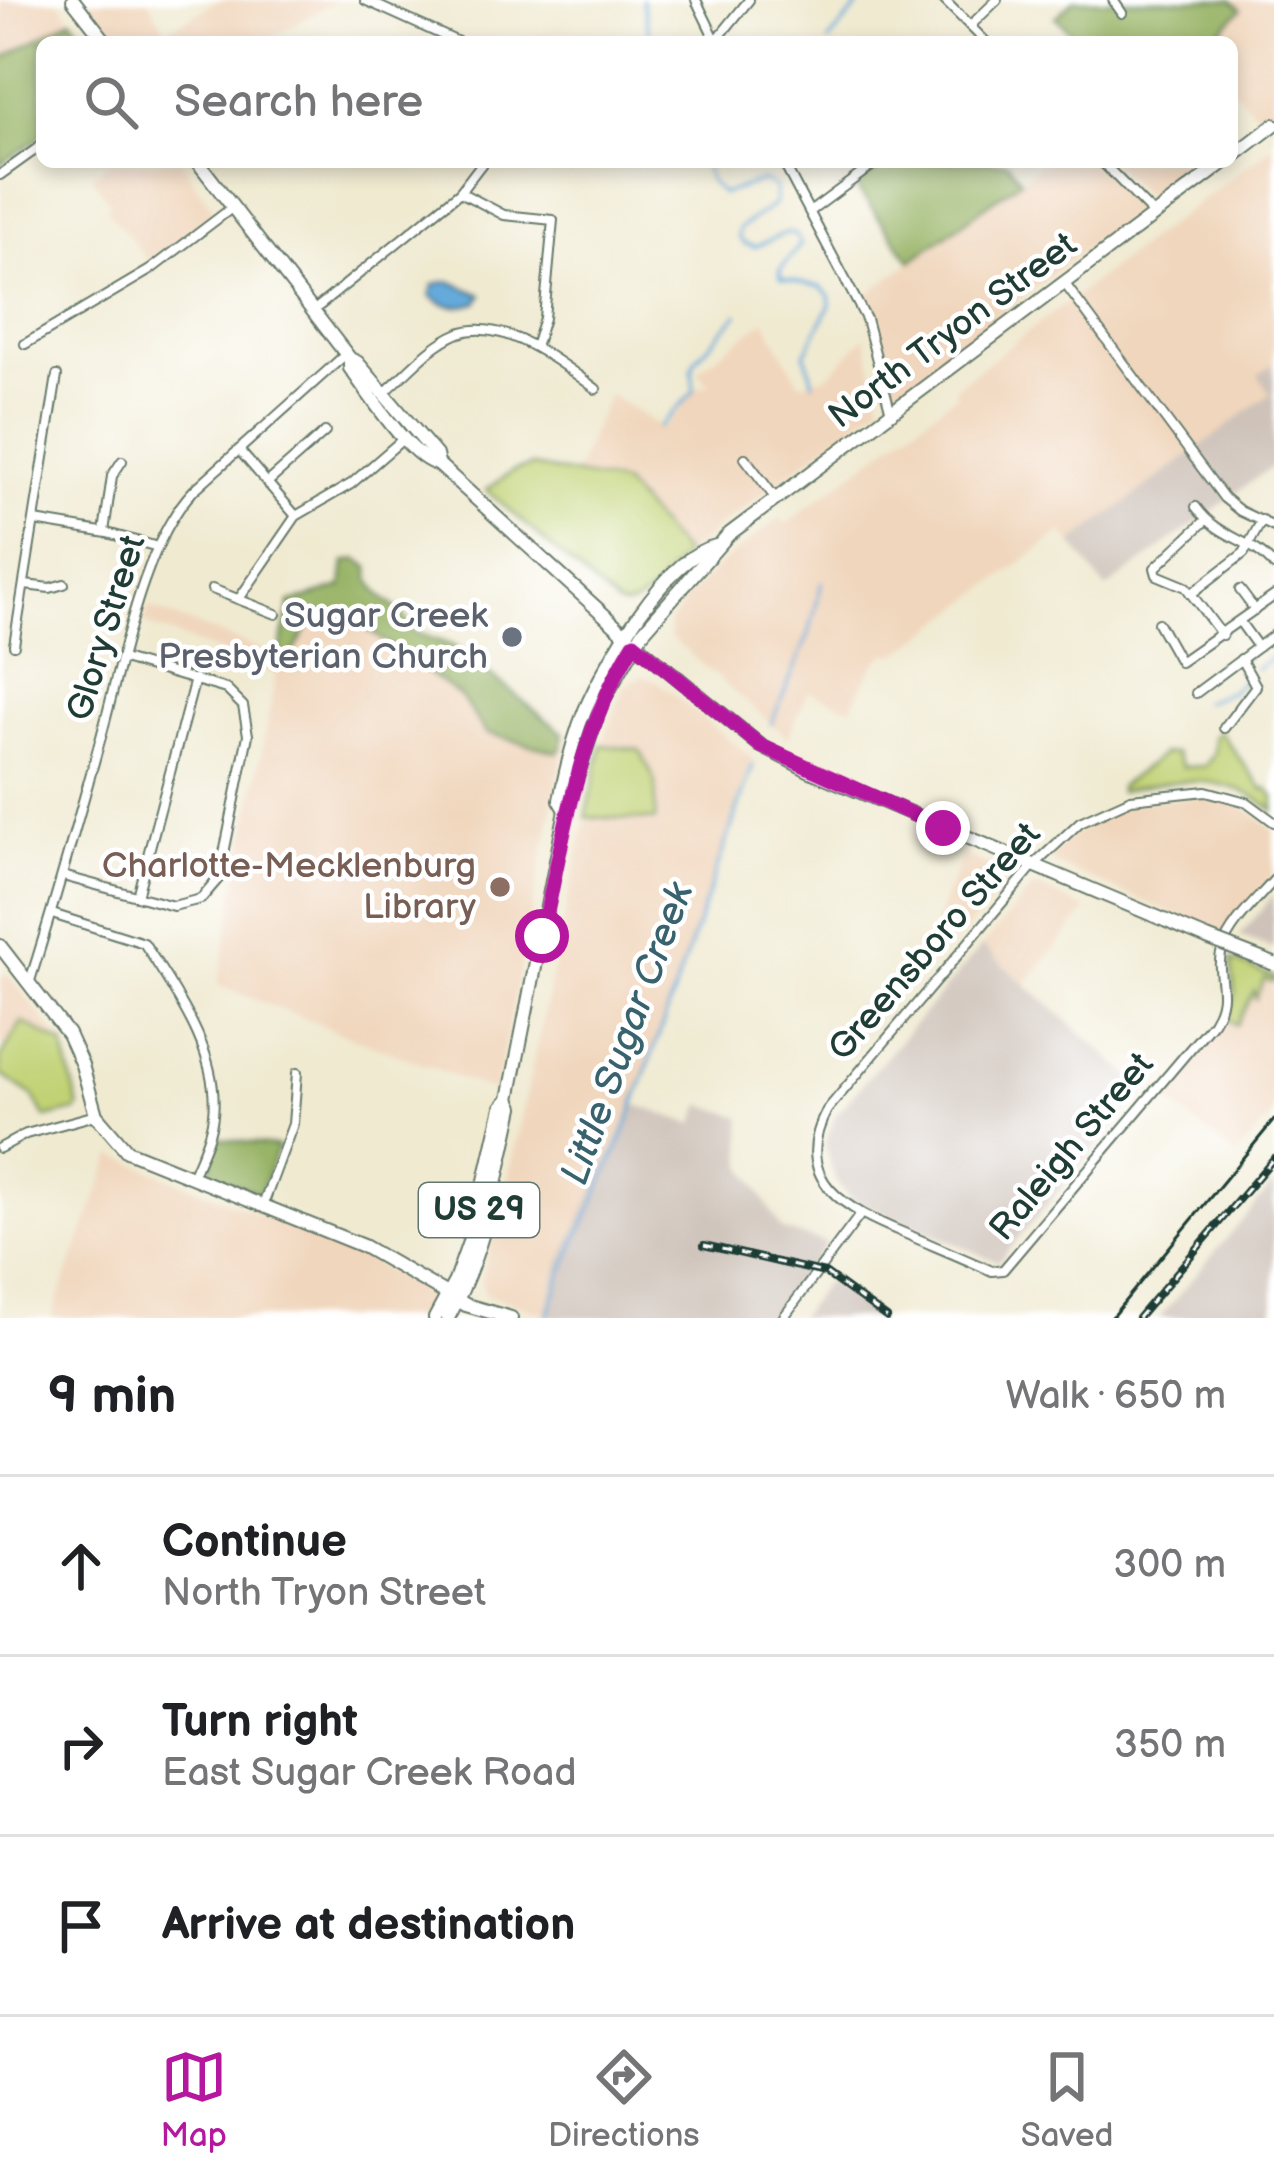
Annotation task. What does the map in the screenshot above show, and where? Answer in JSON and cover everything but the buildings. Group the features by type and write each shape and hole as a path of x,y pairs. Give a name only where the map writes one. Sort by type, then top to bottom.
{"main road":[{"path":"78,1 102,36"},
{"name":"North Tryon Street","path":"1238,152 1274,125"},
{"path":"203,168 348,357 357,362 439,464 732,725 784,759 1274,964"},
{"name":"North Tryon Street","path":"448,1318 502,1107 509,1099 566,810 560,800 578,728 594,690 631,639 716,546 1216,168"},
{"path":"348,357 350,368 404,438 428,463 439,464"},
{"path":"0,946 75,1046 96,1115 127,1150 363,1246 473,1308 511,1318"},
{"name":"North Tryon Street","path":"435,1318 454,1297"}],"street":[{"path":"365,0 445,36"},
{"path":"696,0 714,36"},
{"path":"720,36 749,0"},
{"path":"944,0 980,36"},
{"path":"970,26 997,0"},
{"path":"1112,0 1122,13"},
{"path":"0,176 36,150"},
{"path":"313,311 460,192 478,168"},
{"path":"786,168 866,319 891,415"},
{"path":"811,211 869,168"},
{"path":"1108,168 1154,215"},
{"path":"460,192 504,215 553,220 544,318 536,344"},
{"path":"25,344 150,270 232,207"},
{"path":"1064,284 1224,498 1274,527"},
{"path":"382,394 460,333 536,344 596,389"},
{"name":"Glory Street","path":"28,986 158,547 180,504 348,357"},
{"path":"14,645 57,376"},
{"path":"267,483 326,433"},
{"path":"239,599 296,516 344,488 404,438"},
{"path":"239,450 296,516"},
{"path":"745,458 777,500"},
{"path":"104,532 112,476 122,461"},
{"path":"1196,507 1221,533 1250,546 1274,566"},
{"path":"1206,520 1155,568 1157,575 1182,584 1222,635"},
{"path":"1191,593 1250,546 1262,520"},
{"path":"35,521 158,547"},
{"path":"25,585 50,589 64,584"},
{"path":"212,589 276,614"},
{"path":"1240,590 1256,610"},
{"path":"1159,623 1180,662 1274,596"},
{"path":"1240,622 1258,646"},
{"path":"1196,693 1274,634"},
{"path":"63,876 173,906 188,905 212,890 219,878 248,734 247,718 237,697 226,688 123,659"},
{"path":"1224,728 1256,686 1241,659"},
{"path":"137,896 195,679"},
{"name":"Greensboro Street","path":"860,1215 832,1194 820,1173 815,1150 821,1122 1033,866 1068,831 1131,799 1218,792 1247,802 1274,822"},
{"name":"Raleigh Street","path":"860,1215 992,1271 1006,1267 1214,1022 1224,996 1220,963 1228,936 1274,880"},
{"path":"52,914 144,943 204,1048 212,1076 213,1115 192,1177"},
{"path":"263,1205 293,1124 297,1073"},
{"path":"0,1148 26,1134 96,1115"},
{"path":"783,1318 860,1215"}],"shaded area":[{"path":"0,0 58,0 72,19 0,60"},
{"path":"86,0 148,0 166,31 219,0 337,0 274,36 116,36"},
{"path":"1231,0 1274,0 1274,106 1260,117 1238,94 1238,36 1215,36 1240,11"},
{"path":"1274,145 1274,363 1258,375 1271,393 1072,543 1062,532 898,654 886,653 875,662 851,708 809,691 788,738 670,637 669,623 682,600 723,562 780,518 786,524 957,394 954,388"},
{"path":"103,168 185,168 214,210 150,263 106,208 111,203 91,177"},
{"path":"1036,168 1101,168 1139,208 892,395 864,297"},
{"path":"1117,168 1191,168 1149,200"},
{"path":"765,320 800,384 829,375 865,337 881,404 684,554 623,484 574,474 609,394 663,429 698,387 710,385 697,371"},
{"path":"1274,363 1274,465 1106,589 1072,543 1270,394 1258,375"},
{"path":"332,599 451,674 480,718 567,735 495,1092 218,985 276,674 143,623 148,607 279,657 290,603"},
{"path":"642,676 655,680 752,758 673,1000 634,1104 560,1263 546,1314 485,1294 480,1280 499,1220 586,817 655,819 640,750 602,745 624,686"},
{"path":"1216,797 1241,805 1274,831 1274,872 1222,934 1050,858 1071,836 1121,807 1153,800"},
{"path":"963,855 1000,871 1003,886 961,935 934,923"},
{"path":"1032,888 1087,910 1026,983 982,947"},
{"path":"1274,894 1274,949 1240,936"},
{"path":"982,946 1146,1089 998,1262 851,1199 836,1182 825,1145 836,1114"},
{"path":"1231,960 1274,977 1274,1112 1236,1157 1164,1097 1228,1019 1235,994"},
{"path":"7,973 63,1044 22,1022 6,1049 0,1041 0,978"},
{"path":"634,1104 694,1124 702,1104 742,1117 744,1165 782,1230 826,1243 774,1318 554,1318 546,1314 560,1263"},
{"path":"113,1155 349,1250 424,1291 429,1304 421,1318 51,1318"},
{"path":"1274,1183 1274,1318 1159,1318"},
{"path":"827,1280 880,1318 798,1318"}],"green space":[{"path":"1074,0 1231,0 1241,10 1215,36 1163,36 1156,29 1150,36 1075,36 1056,17"},
{"path":"72,19 85,36 42,36"},
{"path":"36,40 36,140 0,165 0,60"},
{"path":"881,168 1012,168 1021,180 911,261 856,187"},
{"path":"532,466 623,484 684,554 645,598 636,604 617,605 486,490 513,471"},
{"path":"358,559 369,567 370,581 402,613 413,632 454,646 563,733 562,748 557,752 486,733 460,696 360,624 335,614 315,615 288,662 279,658 290,603 342,587 345,562"},
{"path":"1220,732 1263,790 1268,788 1274,811 1220,784 1180,781 1119,792 1119,787 1163,754 1175,753 1183,767 1205,766 1214,754 1214,736"},
{"path":"602,745 640,750 656,783 655,820 586,817"},
{"path":"1231,960 1274,977 1274,982 1264,979 1256,998 1254,991 1236,1025 1228,1019 1235,994"},
{"path":"22,1022 63,1044 76,1111 46,1118 33,1096 0,1074 0,1059"},
{"path":"217,1138 278,1147 260,1194 209,1174"}],"water":[{"path":"449,281 482,295 477,303 458,306 430,295 434,284"}],"waterway":[{"path":"642,0 650,36"},
{"name":"Little Sugar Creek","path":"833,36 864,0"},
{"name":"Little Sugar Creek","path":"705,168 722,194 763,181 775,187 775,204 740,228 738,236 755,247 785,233 794,234 801,244 780,270 781,278 821,287 830,296 805,354 813,382"},
{"path":"659,427 694,391 696,359 738,314"},
{"name":"Little Sugar Creek","path":"771,724 809,634 822,582"},
{"path":"1256,669 1274,656"},
{"path":"1204,702 1230,692 1246,678"},
{"name":"Little Sugar Creek","path":"547,1318 562,1273 624,1135 753,765"}],"tram line":[{"path":"1111,1318 1274,1120"}],"railway":[{"path":"1138,1318 1274,1158"},
{"path":"704,1245 825,1273 887,1318"}],"place":[{"name":"Sugar Creek Presbyterian Church","path":"512,637"},
{"name":"Charlotte-Mecklenburg Library","path":"500,887"}],"route":[{"path":"542,936 566,810 591,727 634,643 761,746 943,828"}]}
